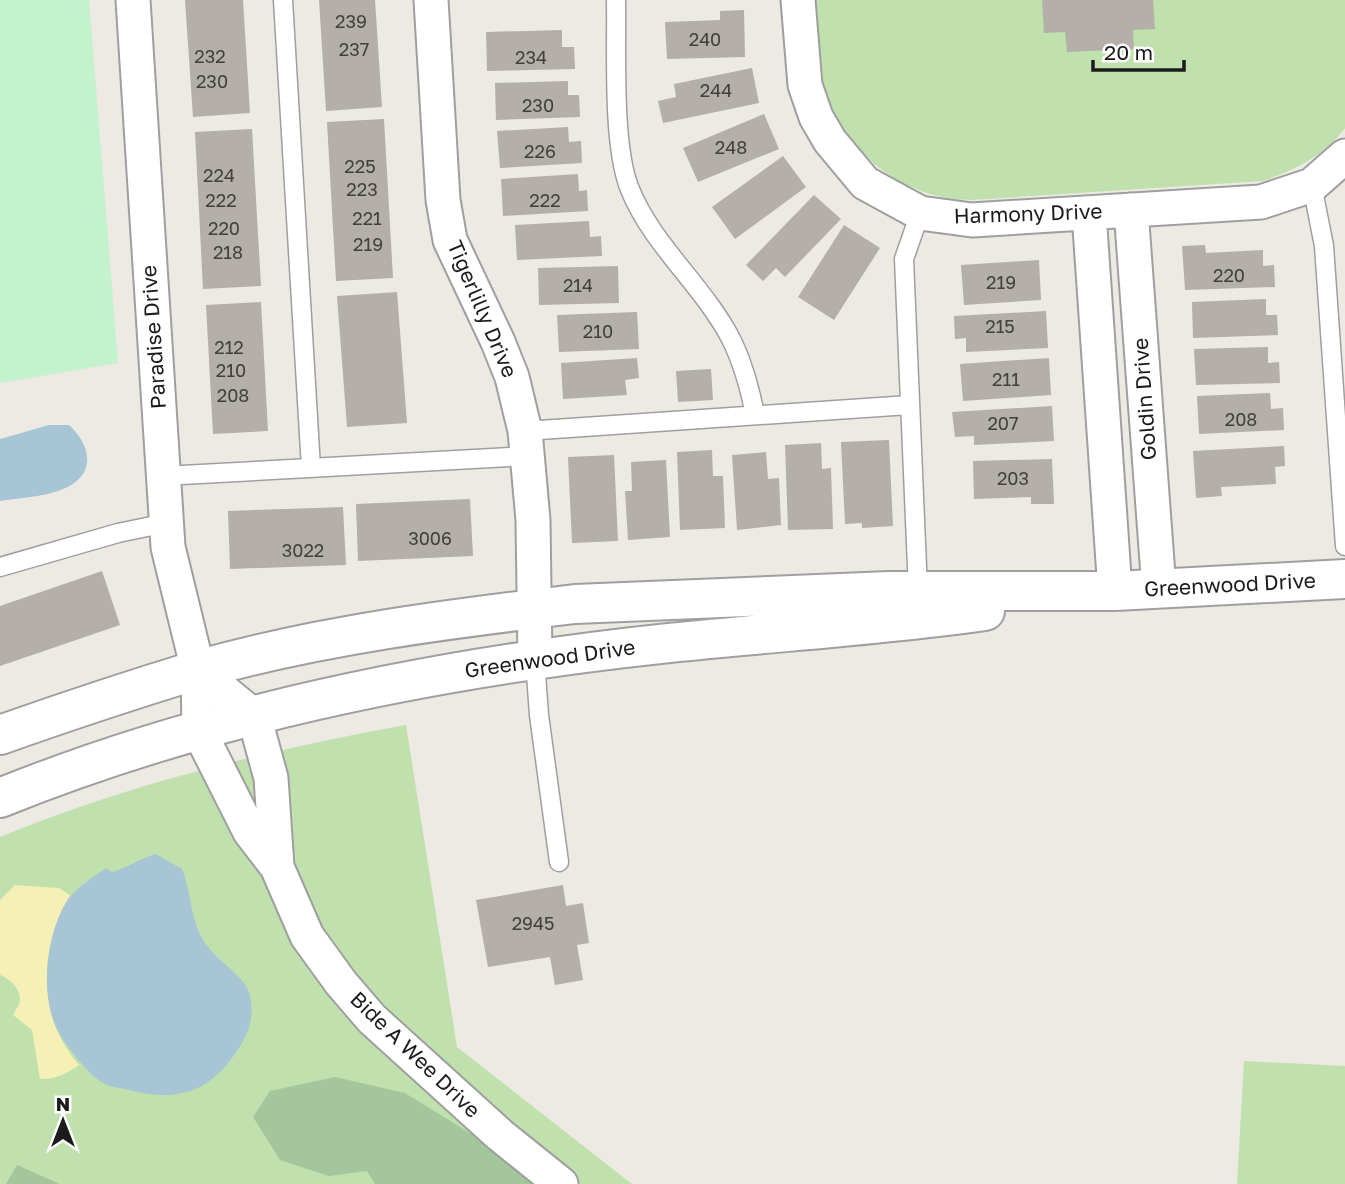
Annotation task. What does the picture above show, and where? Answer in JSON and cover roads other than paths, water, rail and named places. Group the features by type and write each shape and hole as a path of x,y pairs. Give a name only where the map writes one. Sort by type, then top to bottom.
{"street":[{"name":"Paradise Drive","path":"132,0 168,547 198,670"},
{"name":"Tigerlilly Drive","path":"431,0 443,200 450,240 512,377 526,444 535,609 535,660"},
{"name":"Harmony Drive","path":"798,0 806,85 816,117 830,141 865,183 919,213 972,220 1261,202 1312,184 1345,156"},
{"name":"Goldin Drive","path":"1131,210 1158,589"},
{"name":"Goldin Drive","path":"1088,213 1115,591"},
{"name":"Greenwood Drive","path":"0,735 198,670 404,627 535,609 589,604 918,591 1115,591 1345,579"},
{"name":"Greenwood Drive","path":"0,798 199,731 352,692 535,660 667,643 950,616 1115,591"},
{"path":"198,670 254,716"},
{"name":"Bide A Wee Drive","path":"198,670 199,731 250,832 277,867 307,936 341,983 372,1019 500,1135 561,1184"},
{"name":"Bide A Wee Drive","path":"254,716 271,778 277,867"}],"lane":[{"path":"283,0 312,468"},
{"path":"615,0 620,145 629,187 650,225 730,337 748,380 755,415"},
{"path":"1312,184 1324,246 1340,384 1345,546"},
{"path":"918,591 904,259 919,213"},
{"path":"163,476 312,468 755,415 909,405"},
{"path":"0,567 118,533 166,523"},
{"path":"535,660 539,715 559,862"}],"water":[{"path":"49,425 69,425 77,434 86,452 85,470 72,484 61,490 0,501 0,439"},
{"path":"156,854 182,869 195,920 203,939 248,989 251,1006 247,1032 239,1048 218,1074 195,1089 170,1095 143,1093 112,1086 91,1074 58,1031 48,1000 50,945 61,912 69,898 106,868 112,872"}]}
